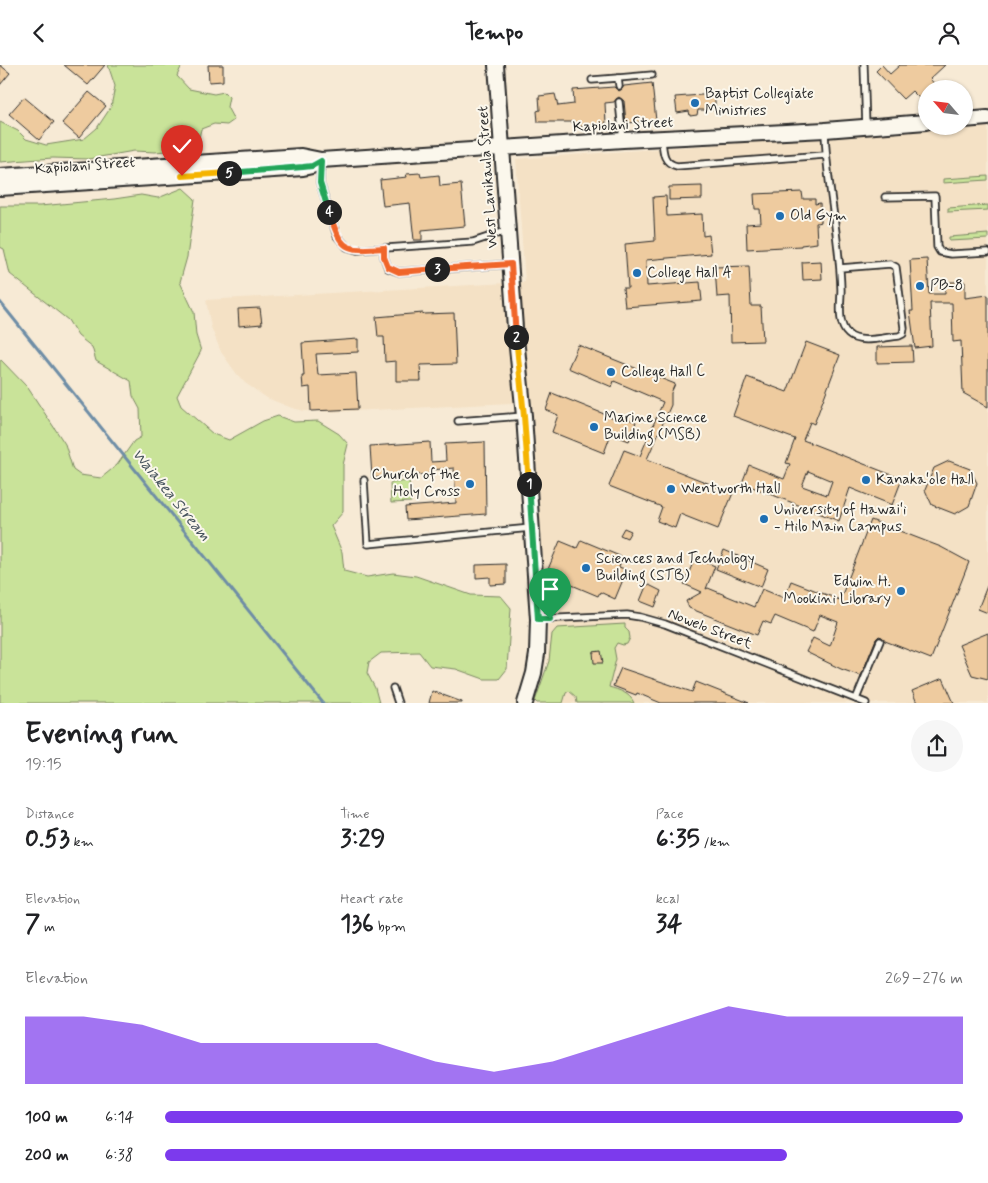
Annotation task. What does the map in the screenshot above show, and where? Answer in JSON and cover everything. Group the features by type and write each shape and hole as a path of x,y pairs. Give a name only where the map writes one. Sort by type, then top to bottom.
{"street":[{"name":"West Lanikaula Street","path":"496,65 538,619 536,664 525,703"},
{"path":"973,119 988,118"},
{"name":"Kapiolani Street","path":"0,176 301,156 321,161 623,140 918,124"},
{"name":"Kapiolani Street","path":"0,188 303,167 312,166 321,161"}],"lane":[{"path":"864,65 866,127"},
{"path":"592,80 652,75"},
{"path":"618,78 619,86"},
{"path":"620,102 623,140"},
{"path":"825,130 826,155 840,268 844,329 848,335 857,339 900,336 903,334 904,328 896,267 890,264 840,268"},
{"path":"662,139 664,158 675,166 826,155"},
{"path":"321,161 320,183 337,236 347,247 357,250 473,242 508,230"},
{"path":"885,197 935,196 937,247 940,252 951,254 988,252"},
{"path":"384,248 384,257 388,267 399,272 511,264"},
{"path":"458,421 524,416"},
{"path":"364,480 368,544 531,528"},
{"name":"Nowelo Street","path":"538,619 614,615 640,617 665,624 866,703"},
{"path":"856,699 880,641"},
{"path":"393,688 398,703"}],"shaded area":[{"name":"University of Hawaiʻi - Hilo Main Campus","path":"988,125 988,703 538,703 546,676 549,646 532,402 332,412 305,411 292,408 267,398 245,383 221,352 211,327 206,300 525,282 516,159 918,130 918,135 973,135 973,126"}],"green space":[{"path":"108,65 182,65 177,76 189,89 214,94 224,92 229,97 227,107 234,120 227,125 214,124 201,129 196,151 189,149 155,152 134,151 88,159 53,158 0,162 0,122 18,131 26,139 46,145 84,139 97,128 111,107 115,86"},
{"path":"988,176 988,180 943,183 943,179"},
{"path":"183,188 195,199 187,257 180,282 194,312 196,335 201,351 177,396 181,406 213,434 229,440 263,421 278,416 294,422 318,421 339,434 348,444 343,465 343,512 331,526 342,552 344,571 367,577 393,573 416,576 471,595 501,596 511,608 507,669 499,679 484,679 456,669 430,666 419,652 381,653 369,662 367,673 375,688 379,703 0,703 0,359 28,388 65,444 73,470 80,475 101,478 117,465 134,441 141,437 140,409 133,396 131,381 96,361 92,347 78,336 68,320 10,274 4,249 0,247 0,206 40,206 141,195 158,198"},
{"path":"988,205 988,210 948,212 948,208"},
{"path":"988,234 988,239 949,241 949,237"},
{"path":"409,481 411,502 391,503 390,483"},
{"path":"625,624 630,638 627,644 617,643 614,648 616,659 609,687 627,694 634,703 577,703 576,697 569,691 566,693 563,703 537,703 535,701 549,661 552,634 557,628"}],"building":[{"path":"0,65 10,73 0,85"},
{"path":"64,65 105,65 88,85"},
{"path":"208,65 223,65 223,81 209,82"},
{"path":"882,65 890,74 900,65 945,65 931,80 918,80 918,97 912,91 903,99 876,71"},
{"path":"652,83 656,121 626,123 624,101 619,97 614,102 605,103 606,124 576,127 575,122 538,122 537,111 540,110 539,96 555,94 558,106 574,104 573,90 614,87 619,91 624,86"},
{"path":"89,92 106,106 79,138 62,123"},
{"name":"Baptist Collegiate Ministries","path":"715,94 715,110 698,110 697,115 690,116 689,111 677,113 675,97"},
{"path":"24,97 54,122 39,140 9,114"},
{"path":"420,173 421,177 439,175 440,186 461,184 465,226 422,230 422,240 414,240 410,203 383,206 380,180 407,177 406,174"},
{"path":"702,186 702,199 669,200 669,187"},
{"name":"Old Gym","path":"802,192 803,199 815,199 815,204 820,203 821,222 816,223 817,243 801,246 747,249 746,224 761,223 760,209 755,209 754,194"},
{"path":"666,196 667,216 702,214 703,236 709,235 711,254 646,260 647,286 700,282 702,301 625,307 623,288 628,288 625,244 655,241 653,197"},
{"path":"927,259 929,294 945,294 945,282 965,282 965,298 988,295 988,407 963,393 961,341 953,342 952,303 930,303 932,346 915,348 910,311 913,311 910,260"},
{"path":"821,261 822,279 803,280 802,262"},
{"path":"749,266 751,306 761,306 763,341 731,342 730,296 717,297 715,267"},
{"path":"260,308 262,324 239,326 238,309"},
{"path":"423,313 454,313 456,364 420,365 421,381 396,381 396,361 385,362 384,337 378,337 376,317"},
{"path":"358,339 358,352 316,354 318,375 356,373 358,409 311,411 310,387 303,388 302,343"},
{"path":"806,342 840,355 814,424 810,422 803,440 902,479 892,505 850,488 839,521 742,483 749,465 784,479 790,464 786,463 795,439 733,416 747,377 787,392","holes":["808,471 832,481 827,495 802,486"]},
{"path":"578,345 675,384 671,393 671,405 647,459 733,493 718,529 680,514 675,528 657,521 662,507 609,486 624,450 640,456 663,402 614,381 612,387 568,368"},
{"path":"912,346 913,362 877,363 877,347"},
{"name":"Marine Science Building (MSB)","path":"552,393 619,420 621,416 636,422 629,441 611,434 604,453 552,432 558,415 546,410"},
{"path":"430,442 431,462 446,461 445,444 485,442 486,514 406,520 405,507 456,503 454,468 431,470 431,474 372,478 370,446"},
{"path":"949,461 970,469 977,483 969,506 955,514 932,505 925,490 934,468"},
{"name":"Edwin H. Mookini Library","path":"871,520 941,547 969,562 931,659 885,641 879,636 876,639 861,676 841,669 806,652 813,638 830,646 838,622 820,615 813,632 775,616 771,624 763,621 757,635 689,608 686,601 702,592 684,584 695,558 715,566 706,589 708,588 754,607 762,589 784,598 791,581 840,600"},
{"path":"624,528 631,531 627,538 620,535"},
{"name":"Sciences and Technology Building (STB)","path":"581,540 622,557 619,567 627,570 615,599 600,592 598,596 546,574 560,541 577,548"},
{"path":"724,550 768,569 761,587 716,569"},
{"path":"506,564 506,584 490,585 490,577 476,578 476,565"},
{"path":"647,584 661,591 655,607 640,601"},
{"path":"988,586 988,613 978,609"},
{"path":"988,633 988,679 972,675 959,645"},
{"path":"601,651 603,663 594,663 593,652"},
{"path":"621,668 692,692 696,682 749,703 661,703 613,686"},
{"path":"943,678 954,703 917,703 912,691"},
{"path":"432,691 462,702 462,703 429,703"}],"waterway":[{"name":"Waiakea Stream","path":"0,302 323,703"}],"place":[{"name":"Baptist Collegiate Ministries","path":"695,103"},
{"name":"Old Gym","path":"780,216"},
{"name":"College Hall A","path":"637,273"},
{"name":"PB-8","path":"920,286"},
{"name":"College Hall C","path":"611,372"},
{"name":"Marine Science Building (MSB)","path":"594,427"},
{"name":"Kanakaʻole Hall","path":"866,480"},
{"name":"Church of the Holy Cross","path":"470,484"},
{"name":"Wentworth Hall","path":"671,489"},
{"name":"University of Hawaiʻi - Hilo Main Campus","path":"764,519"},
{"name":"Sciences and Technology Building (STB)","path":"586,568"},
{"name":"Edwin H. Mookini Library","path":"901,591"}],"route":[{"path":"182,176 303,167 312,166 321,161 320,183 337,236 347,247 357,250 384,248 384,257 388,267 399,272 511,264 538,619 550,619"}]}
